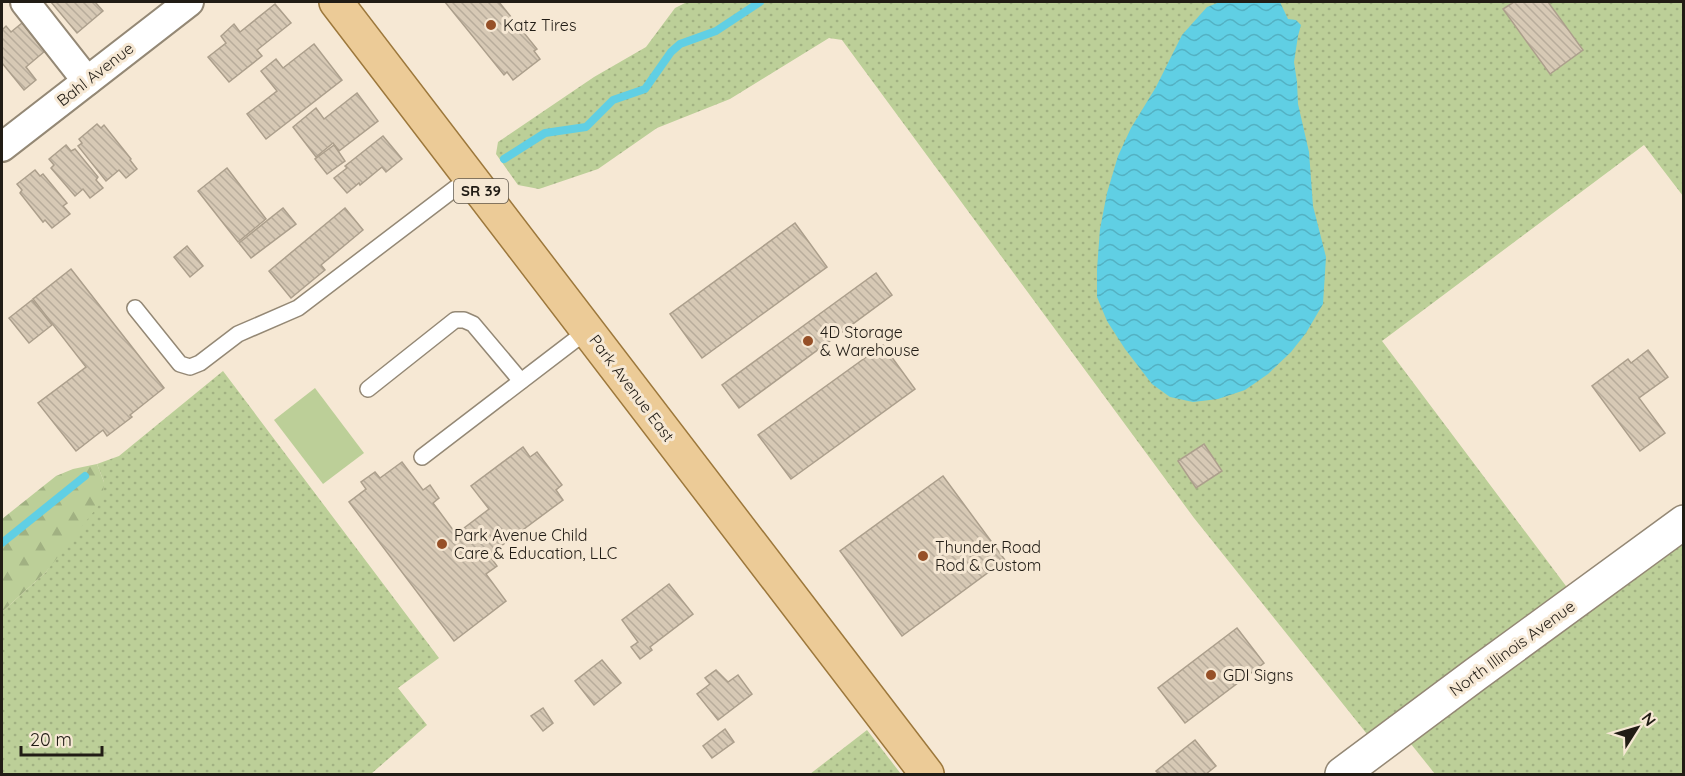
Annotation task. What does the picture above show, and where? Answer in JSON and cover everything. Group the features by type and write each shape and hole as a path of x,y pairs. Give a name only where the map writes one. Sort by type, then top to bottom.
{"main road":[{"name":"Park Avenue East","path":"336,2 927,774"}],"street":[{"path":"25,2 87,81"},
{"name":"Bahl Avenue","path":"2,147 189,2"},
{"name":"North Illinois Avenue","path":"1342,774 1683,522"}],"lane":[{"path":"135,308 180,364 190,367 200,363 238,334 298,308 470,177"},
{"path":"368,389 455,320 464,320 473,324 521,381"},
{"path":"422,457 588,330"}],"green space":[{"path":"687,2 1683,2 1683,196 1644,145 1382,341 1569,590 1371,739 1194,518 842,40 829,38 730,99 657,128 598,169 539,189 518,185 496,154 498,142 594,77 646,47 675,8"},
{"path":"223,371 439,658 398,688 427,725 371,774 2,774 2,612 46,572 104,482 97,464 119,456"},
{"path":"315,388 364,453 323,484 274,420"},
{"path":"97,464 104,482 102,501 46,572 2,612 2,519 56,476 73,469"},
{"path":"1683,540 1683,774 1435,774 1411,744"},
{"path":"867,730 901,774 810,774"}],"water":[{"path":"1220,2 1280,2 1288,19 1296,20 1301,25 1294,62 1298,104 1309,152 1313,206 1326,257 1323,304 1306,333 1291,352 1268,374 1245,390 1218,399 1193,402 1170,397 1152,384 1125,349 1107,321 1097,297 1097,269 1100,229 1107,193 1118,156 1182,35 1207,7"}],"building":[{"path":"51,2 95,2 103,11 77,33"},
{"name":"Katz Tires","path":"445,2 499,2 537,49 534,51 540,59 513,80 507,72 504,75"},
{"path":"1514,2 1548,2 1583,50 1550,74 1503,9"},
{"path":"275,4 291,23 257,50 262,56 229,82 208,57 226,43 221,36 234,24 240,32"},
{"path":"22,23 45,51 26,67 36,80 24,90 2,63 2,30 6,26 11,32"},
{"path":"314,44 342,80 266,139 247,114 277,91 261,71 276,59 283,68"},
{"path":"357,93 378,121 339,151 333,143 316,157 293,127 316,108 324,119"},
{"path":"97,124 101,128 104,125 137,169 126,178 119,170 106,181 78,146 82,143 79,139"},
{"path":"383,136 402,159 386,172 382,167 347,193 334,178 347,168 345,166"},
{"path":"66,145 71,151 75,149 98,177 96,180 103,188 90,198 83,189 75,196 51,168 54,165 49,159"},
{"path":"334,145 345,161 327,174 315,159"},
{"path":"227,168 266,219 238,242 198,191"},
{"path":"35,170 40,176 43,174 67,203 63,206 70,214 52,228 45,220 43,222 20,193 22,190 17,184"},
{"path":"283,208 296,224 251,258 239,243"},
{"path":"345,208 363,230 321,265 325,270 291,298 269,271"},
{"path":"795,223 827,267 702,358 670,314"},
{"path":"187,246 203,266 190,277 174,257"},
{"path":"71,269 164,388 107,436 103,430 76,451 38,403 86,367 33,299"},
{"path":"876,273 892,295 739,408 722,385"},
{"path":"32,300 52,325 29,343 9,318"},
{"path":"883,345 915,389 791,479 758,435"},
{"path":"1648,350 1668,377 1639,398 1665,433 1640,451 1592,386 1628,359 1631,363"},
{"path":"1204,444 1222,471 1196,488 1178,461"},
{"name":"Park Avenue Child Care & Education, LLC","path":"523,447 530,457 537,452 562,485 556,490 563,500 489,555 497,566 486,574 506,601 454,641 349,502 366,489 361,482 375,472 380,478 402,462 423,490 430,485 439,498 433,503 456,534 489,509 471,486"},
{"name":"Thunder Road Rod & Custom","path":"943,476 1005,560 902,636 840,551"},
{"path":"669,584 693,614 650,647 652,650 640,659 631,647 638,642 622,620"},
{"name":"GDI Signs","path":"1237,628 1264,663 1185,723 1158,688"},
{"path":"602,660 621,683 594,705 575,681"},
{"path":"716,670 728,682 738,675 752,694 718,720 697,694 710,684 705,678"},
{"path":"543,708 553,723 543,731 531,716"},
{"path":"725,729 734,742 712,758 703,746"},
{"path":"1195,740 1216,766 1206,774 1159,774 1156,771"}],"waterway":[{"path":"504,159 545,133 586,127 613,100 645,89 671,52 680,44 716,31 760,2"},
{"path":"2,543 85,476"}],"place":[{"name":"Katz Tires","path":"491,25"},
{"name":"4D Storage & Warehouse","path":"808,341"},
{"name":"Park Avenue Child Care & Education, LLC","path":"442,544"},
{"name":"Thunder Road Rod & Custom","path":"923,556"},
{"name":"GDI Signs","path":"1211,675"}]}
